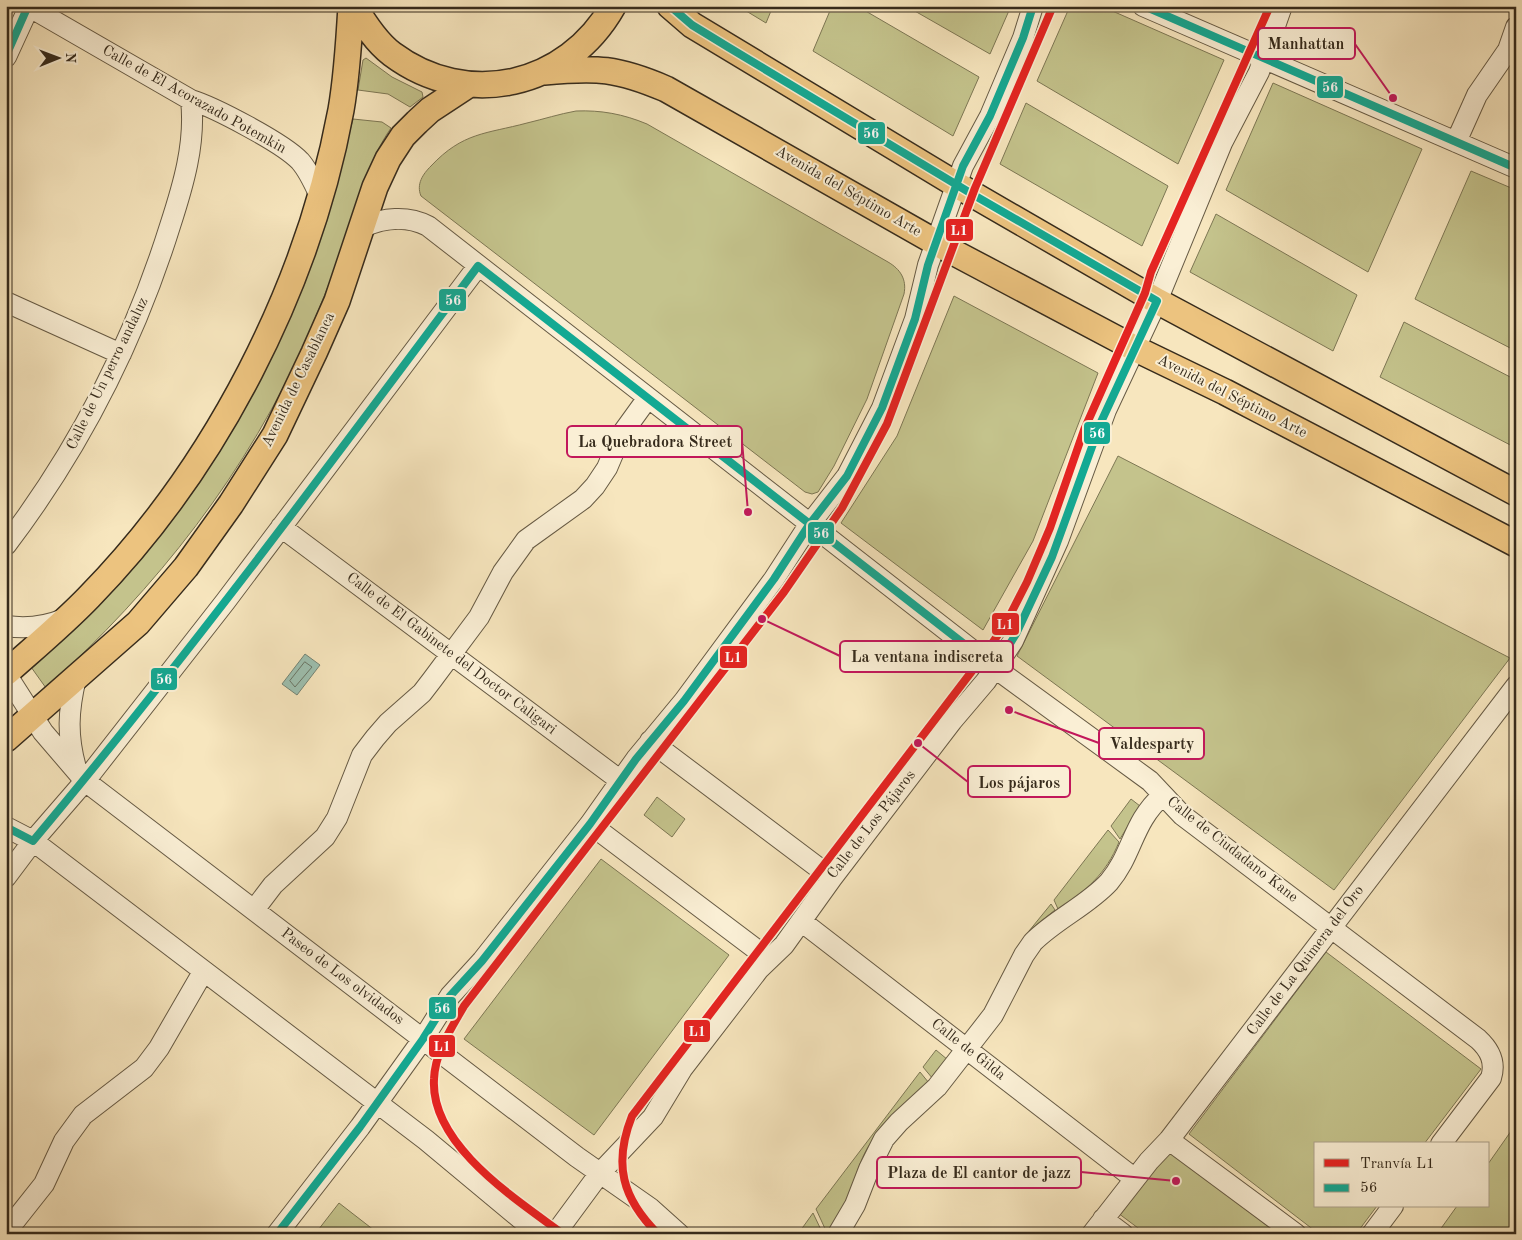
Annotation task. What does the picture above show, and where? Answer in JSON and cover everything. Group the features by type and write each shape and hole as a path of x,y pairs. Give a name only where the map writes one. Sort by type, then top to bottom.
{"main road":[{"path":"353,6 373,34 391,53 414,68 434,77 468,85 491,85 516,81 544,72 577,51 613,6"},
{"path":"6,673 68,617 138,543 208,445 242,387 266,340 296,271 319,194 341,110 353,6"},
{"path":"670,6 692,25 956,184 1157,301 1516,493"},
{"name":"Avenida del Séptimo Arte","path":"544,72 586,68 602,69 633,75 666,89 936,242 1136,349 1225,392 1516,544"},
{"name":"Avenida de Casablanca","path":"6,739 138,623 186,567 231,504 275,435 314,353 337,301 378,180 394,147 430,110 468,85"}],"street":[{"name":"Calle de El Acorazado Potemkin","path":"29,6 191,100 208,105 292,153 301,162 319,194"},
{"path":"6,57 29,6"},
{"path":"277,1234 360,1127 376,1102 424,1039 450,996 482,961 590,824 650,741 684,700 774,579 809,525 847,476 882,408 914,319 936,242 956,184 1017,54 1033,6"},
{"path":"1143,6 1516,168"},
{"name":"Calle de Los Pájaros","path":"555,1234 600,1173 650,1121 682,1069 759,969 784,945 832,878 996,668 1016,634 1052,557 1101,422 1157,301 1215,158 1264,59 1282,6"},
{"path":"1456,142 1477,95 1508,50 1516,27"},
{"name":"Calle de Un perro andaluz","path":"6,545 63,463 121,354 149,290 178,202 194,125 191,100"},
{"name":"Calle de Ciudadano Kane","path":"362,227 384,220 421,222 809,525 996,668 1150,781 1182,814 1478,1039 1487,1048 1493,1061 1491,1078 1443,1142"},
{"path":"6,877 81,776 281,527 478,266"},
{"path":"6,302 121,354"},
{"path":"254,910 273,885 325,837 337,818 362,755 388,723 422,694 483,612 503,572 526,540 583,498 595,486 607,468 621,435 647,399"},
{"name":"Calle de El Gabinete del Doctor Caligari","path":"281,527 621,781"},
{"path":"6,626 23,628 42,626 68,617"},
{"name":"Paseo de Los olvidados","path":"6,673 43,732 81,776 600,1173 650,1208 680,1234"},
{"path":"76,678 68,720 69,737 81,776"},
{"name":"Calle de La Quimera del Oro","path":"1098,1226 1169,1140 1516,686"},
{"path":"650,741 832,878"},
{"path":"838,1234 855,1205 868,1169 884,1139 936,1087 993,1015 1024,954 1034,942 1059,920 1109,882 1149,807 1163,795"},
{"path":"590,824 769,959"},
{"path":"6,827 33,841 376,1102 539,1234"},
{"name":"Calle de Gilda","path":"800,921 1135,1179"},
{"path":"9,1230 44,1184 64,1141 83,1114 144,1068 159,1048 203,972"},
{"path":"1169,1140 1296,1234"},
{"path":"1372,1234 1392,1208"},
{"path":"1098,1226 1123,1234"}],"shaded area":[{"path":"738,6 773,6 766,23"},
{"path":"832,6 857,6 979,77 953,136 813,51"},
{"path":"906,6 1011,6 990,54"},
{"path":"1070,6 1101,6 1224,60 1178,164 1037,81"},
{"path":"366,58 392,77 422,92 423,97 410,107 388,94 358,90 363,60"},
{"path":"1273,83 1422,149 1368,272 1226,190"},
{"path":"1026,103 1168,186 1142,246 1000,164"},
{"path":"576,111 612,113 647,124 888,262 902,275 905,289 904,294 867,399 834,466 818,492 812,494 805,492 421,196 419,187 425,172 454,146 487,132"},
{"path":"353,119 382,122 391,128 371,165 330,282 308,335 258,434 196,525 162,569 125,610 46,688 31,667 137,559 329,209"},
{"path":"1471,171 1516,190 1516,351 1415,299"},
{"path":"1216,214 1357,295 1333,351 1190,272"},
{"path":"954,296 1098,373 1033,541 983,630 841,523 897,436"},
{"path":"1404,322 1516,380 1516,448 1380,377"},
{"path":"1118,456 1510,658 1334,890 1017,656"},
{"path":"657,797 685,819 672,837 644,815"},
{"path":"1131,799 1140,806 1120,839 1111,826"},
{"path":"1108,830 1119,842 1108,863 1094,881 1058,909 1054,900"},
{"path":"601,859 729,955 594,1135 464,1039"},
{"path":"1051,904 1055,910 1029,931"},
{"path":"1326,952 1481,1069 1426,1142 1314,1142 1314,1208 1376,1208 1356,1234 1319,1234 1189,1134"},
{"path":"936,1050 948,1060 933,1079 923,1067"},
{"path":"920,1072 929,1083 874,1138 858,1169 841,1214 827,1233 816,1209"},
{"path":"1516,1124 1516,1225 1508,1234 1437,1234 1456,1208 1490,1208 1490,1161"},
{"path":"1167,1149 1278,1234 1146,1234 1118,1213"},
{"path":"339,1203 379,1234 315,1234"},
{"path":"813,1213 823,1234 798,1234"}],"water":[{"path":"305,654 320,665 297,695 282,684"}],"tram line":[{"name":"L1","path":"563,1234 500,1187 461,1148 446,1126 436,1103 434,1079 437,1059 449,1032 464,1006 784,592 842,508 887,424 975,188 1053,6"},
{"name":"L1","path":"658,1234 636,1207 624,1180 623,1150 632,1116 982,658 1006,623 1027,582 1050,528 1084,430 1145,293 1151,272 1270,6"}],"transit line":[{"name":"56","path":"6,56 28,6"},
{"name":"56","path":"6,827 33,841 204,628 315,484 478,266 995,668 1016,634 1052,557 1101,422 1157,301 972,194 728,47 692,25 670,6"},
{"name":"56","path":"277,1234 360,1127 423,1039 450,996 482,961 590,824 636,759 684,701 774,579 809,525 847,476 882,408 915,319 928,265 963,166 990,116 1023,38 1033,6"},
{"name":"56","path":"1144,6 1516,168"}],"place":[{"name":"Manhattan","path":"1393,98"},
{"name":"La Quebradora Street","path":"748,512"},
{"name":"La ventana indiscreta","path":"762,619"},
{"name":"Valdesparty","path":"1009,710"},
{"name":"Los pájaros","path":"918,743"},
{"name":"Plaza de El cantor de jazz","path":"1176,1181"}]}
